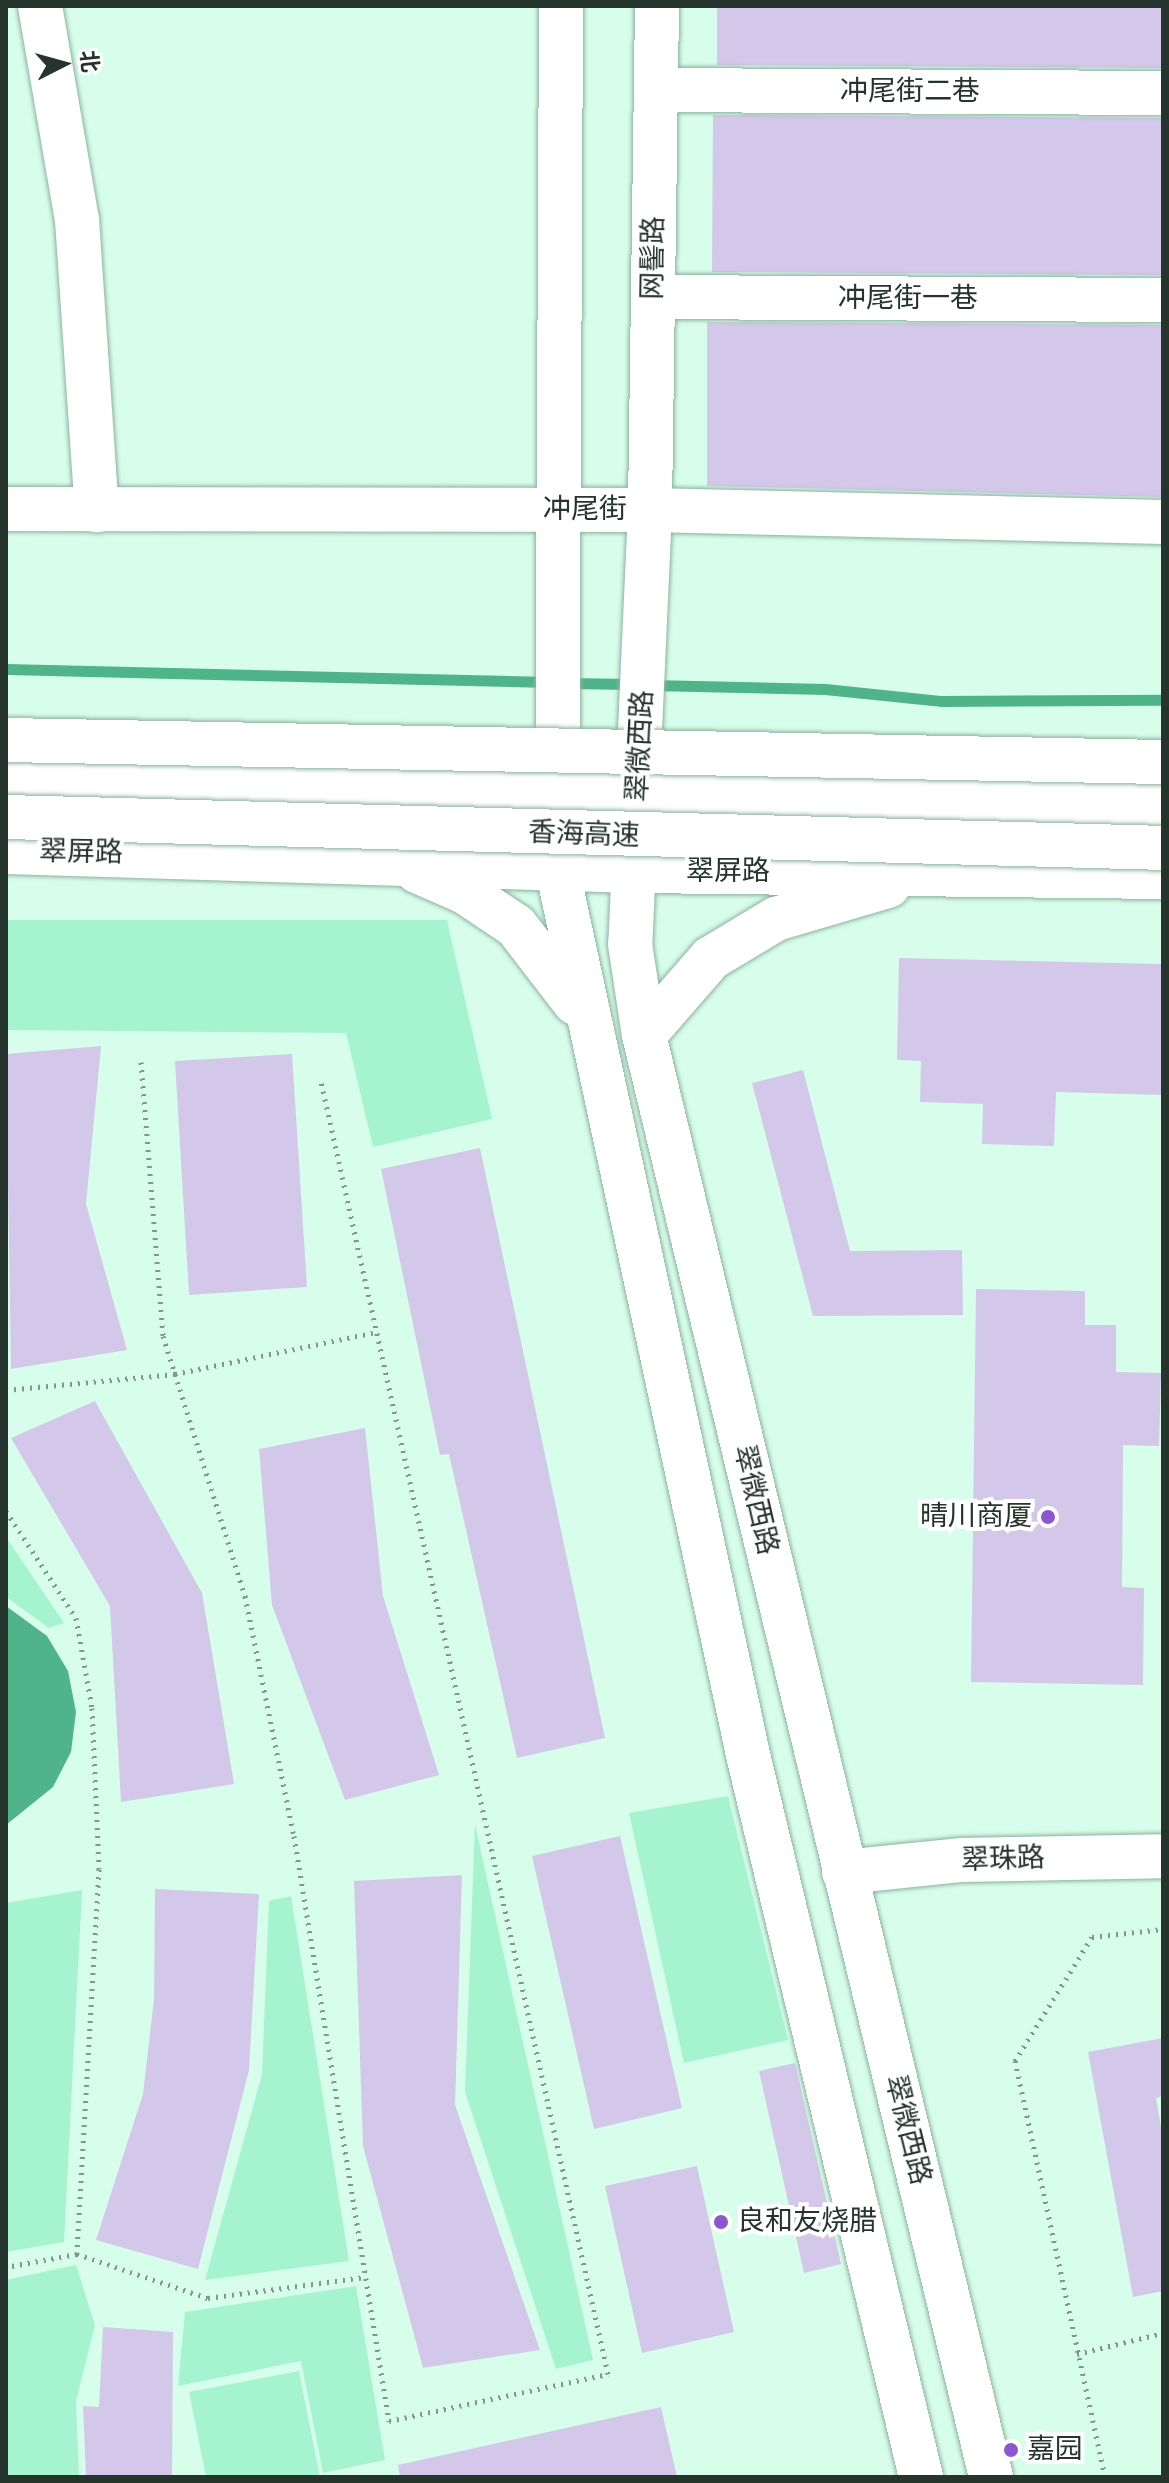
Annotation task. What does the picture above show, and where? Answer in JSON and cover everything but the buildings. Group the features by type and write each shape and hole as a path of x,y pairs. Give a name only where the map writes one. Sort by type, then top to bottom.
{"main road":[{"path":"40,6 77,220 97,510"},
{"path":"561,6 556,510 560,795 557,868 752,1771 921,2477"},
{"name":"网髻路","path":"650,510 657,6"},
{"name":"冲尾街二巷","path":"656,90 1163,93"},
{"name":"冲尾街一巷","path":"653,297 1163,300"},
{"name":"冲尾街","path":"6,509 650,510 1163,522"},
{"name":"翠微西路","path":"650,510 636,871 630,944 644,1035 991,2477"},
{"path":"6,740 1163,762"},
{"path":"6,783 1163,806"},
{"name":"香海高速","path":"6,817 1163,848"},
{"name":"翠屏路","path":"6,852 380,860 636,871 1163,877"},
{"path":"380,860 465,892 516,926 564,982 595,1048"},
{"path":"644,1035 711,958 776,919 932,873"},
{"name":"翠珠路","path":"844,1872 962,1860 1163,1856"}],"path":[{"path":"141,1062 163,1336 245,1596 294,1836 389,2421 608,2374 321,1082"},
{"path":"6,1390 175,1374 376,1332"},
{"path":"6,1511 76,1618 92,1708 99,1869 77,2254"},
{"path":"1105,2477 1015,2061 1092,1937 1163,1929"},
{"path":"6,2267 77,2254 208,2298 366,2277"},
{"path":"1077,2354 1163,2333"}],"shaded area":[{"path":"6,920 447,920 492,1119 373,1147 346,1033 6,1030"},
{"path":"6,1537 64,1623 49,1628 6,1597"},
{"path":"6,1606 47,1636 68,1671 76,1712 71,1752 53,1787 6,1825"},
{"path":"728,1796 788,2040 684,2063 629,1813"},
{"path":"475,1824 593,2360 556,2369 465,2092"},
{"path":"82,1890 64,2242 6,2252 6,1903"},
{"path":"291,1896 349,2261 205,2280 262,2074 269,1901"},
{"path":"76,2265 95,2325 76,2401 79,2477 6,2477 6,2280"},
{"path":"356,2286 385,2460 323,2473 301,2361 178,2386 185,2312"},
{"path":"299,2371 320,2477 206,2477 189,2392"}],"waterway":[{"path":"6,669 549,682"},
{"path":"566,683 633,684"},
{"path":"650,685 825,689 942,701 1163,700"}],"place":[{"name":"晴川商厦","path":"1048,1517"},
{"name":"良和友烧腊","path":"721,2222"},
{"name":"嘉园","path":"1011,2450"}]}
